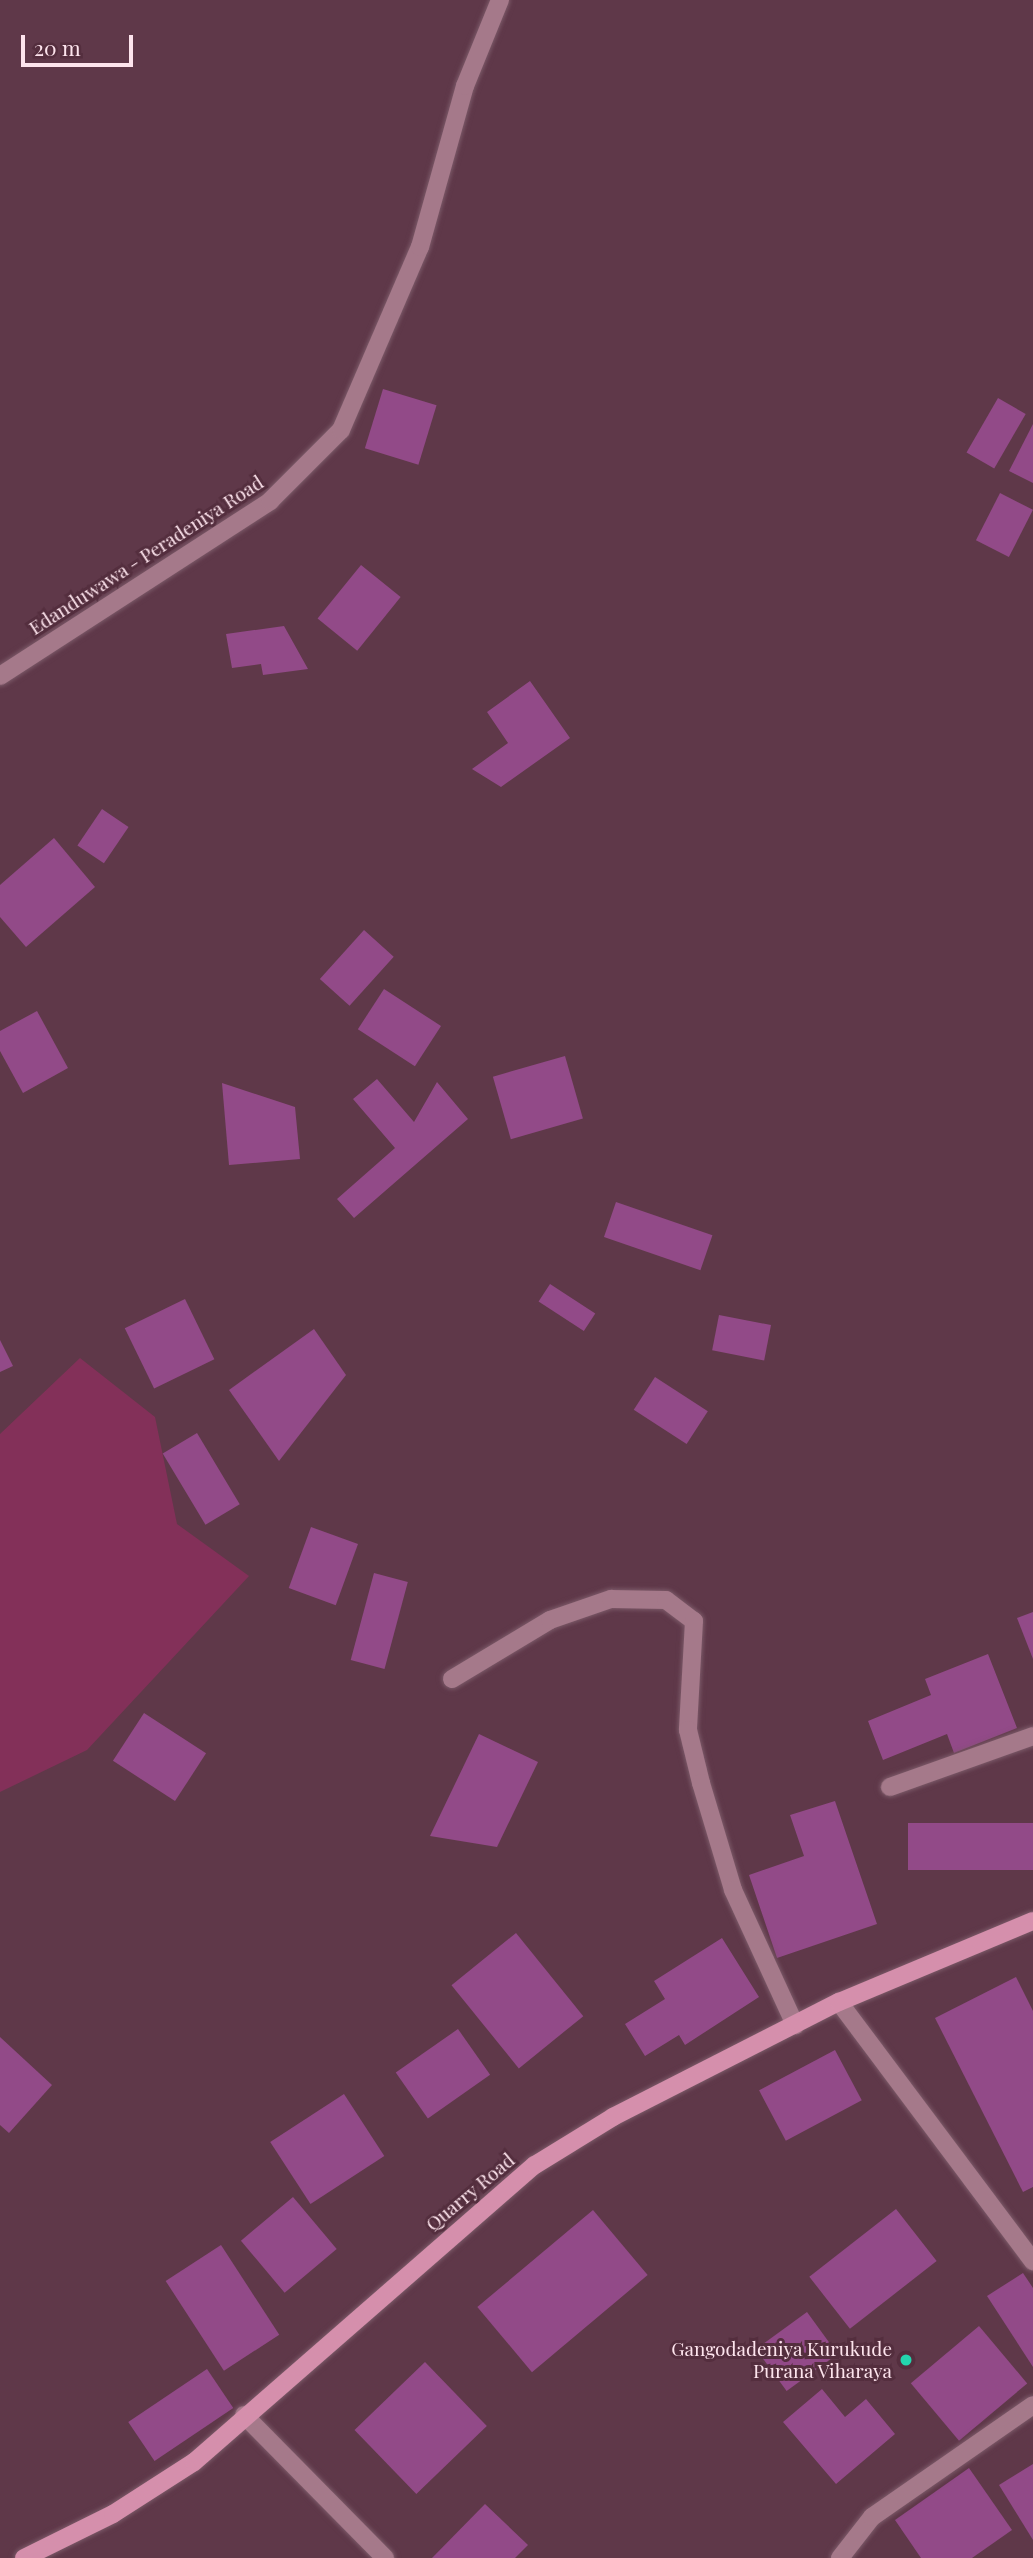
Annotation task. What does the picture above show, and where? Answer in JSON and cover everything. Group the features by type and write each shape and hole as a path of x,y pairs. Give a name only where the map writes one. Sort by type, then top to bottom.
{"main road":[{"name":"Quarry Road","path":"24,2558 158,2487 536,2165 839,2002 1033,1921"}],"street":[{"name":"Edanduwawa - Peradeniya Road","path":"0,676 270,501 341,430 420,247 465,86 500,0"},
{"path":"452,1679 550,1620 611,1599 666,1600 694,1621 688,1730 701,1783 733,1890 794,2025"},
{"path":"890,1787 1033,1736"},
{"path":"839,2002 1033,2261"},
{"path":"841,2558 872,2517 1033,2405"},
{"path":"244,2415 385,2558"}],"shaded area":[{"path":"80,1358 155,1417 177,1524 249,1576 87,1750 0,1792 0,1434"}],"building":[{"path":"383,389 437,405 418,465 365,448"},
{"path":"998,398 1026,414 994,469 966,453"},
{"path":"1033,424 1033,483 1009,471"},
{"path":"1000,493 1033,510 1009,557 976,540"},
{"path":"361,565 401,597 357,651 318,619"},
{"path":"284,626 308,669 263,675 261,664 232,668 226,634"},
{"path":"530,681 570,738 501,787 472,769 508,743 487,712"},
{"path":"102,809 129,827 104,863 77,845"},
{"path":"54,838 95,887 26,947 0,917 0,885"},
{"path":"364,930 394,957 350,1006 320,979"},
{"path":"384,989 441,1026 415,1066 358,1029"},
{"path":"37,1011 68,1068 23,1093 0,1051 0,1031"},
{"path":"565,1056 583,1118 511,1139 493,1077"},
{"path":"377,1079 414,1122 437,1082 468,1119 354,1218 337,1199 395,1148 353,1099"},
{"path":"222,1083 295,1107 300,1159 229,1165"},
{"path":"616,1202 712,1235 700,1270 604,1237"},
{"path":"550,1284 595,1313 584,1331 539,1302"},
{"path":"185,1299 214,1359 154,1389 125,1328"},
{"path":"719,1315 771,1325 764,1360 712,1350"},
{"path":"314,1329 346,1375 279,1461 229,1390"},
{"path":"0,1340 13,1366 0,1372"},
{"path":"655,1377 708,1411 687,1444 634,1410"},
{"path":"197,1433 240,1504 205,1525 163,1454"},
{"path":"311,1527 358,1544 336,1605 289,1588"},
{"path":"374,1573 408,1582 385,1669 351,1660"},
{"path":"1033,1612 1033,1659 1017,1618"},
{"path":"988,1654 1017,1728 954,1753 947,1734 883,1760 868,1721 931,1695 925,1679"},
{"path":"144,1713 206,1753 175,1801 113,1761"},
{"path":"479,1734 538,1762 497,1847 430,1836"},
{"path":"835,1801 877,1924 777,1958 749,1875 804,1856 790,1815"},
{"path":"908,1823 1033,1823 1033,1870 908,1870"},
{"path":"516,1933 583,2016 519,2068 451,1985"},
{"path":"722,1938 759,1997 685,2045 679,2035 645,2056 625,2024 665,1999 654,1981"},
{"path":"1016,1977 1033,2011 1033,2187 1023,2192 935,2018"},
{"path":"458,2029 490,2075 428,2118 396,2073"},
{"path":"0,2037 52,2085 9,2133 0,2125"},
{"path":"835,2050 862,2100 786,2141 759,2090"},
{"path":"344,2094 384,2156 311,2204 270,2142"},
{"path":"293,2197 337,2249 285,2293 241,2241"},
{"path":"896,2209 937,2261 850,2329 809,2277"},
{"path":"593,2210 648,2275 532,2372 477,2307"},
{"path":"221,2245 279,2335 224,2371 166,2281"},
{"path":"1023,2273 1033,2288 1033,2367 987,2296"},
{"path":"807,2312 838,2354 787,2391 756,2349"},
{"path":"979,2326 1027,2383 959,2441 911,2383"},
{"path":"425,2362 487,2426 416,2494 355,2430"},
{"path":"207,2369 233,2408 155,2461 128,2422"},
{"path":"822,2389 845,2417 866,2399 895,2434 836,2484 783,2422"},
{"path":"1033,2464 1033,2540 999,2485"},
{"path":"969,2468 1012,2530 972,2558 921,2558 895,2520"},
{"path":"485,2504 528,2545 515,2558 432,2558"}],"place":[{"name":"Gangodadeniya Kurukude Purana Viharaya","path":"906,2360"}]}
